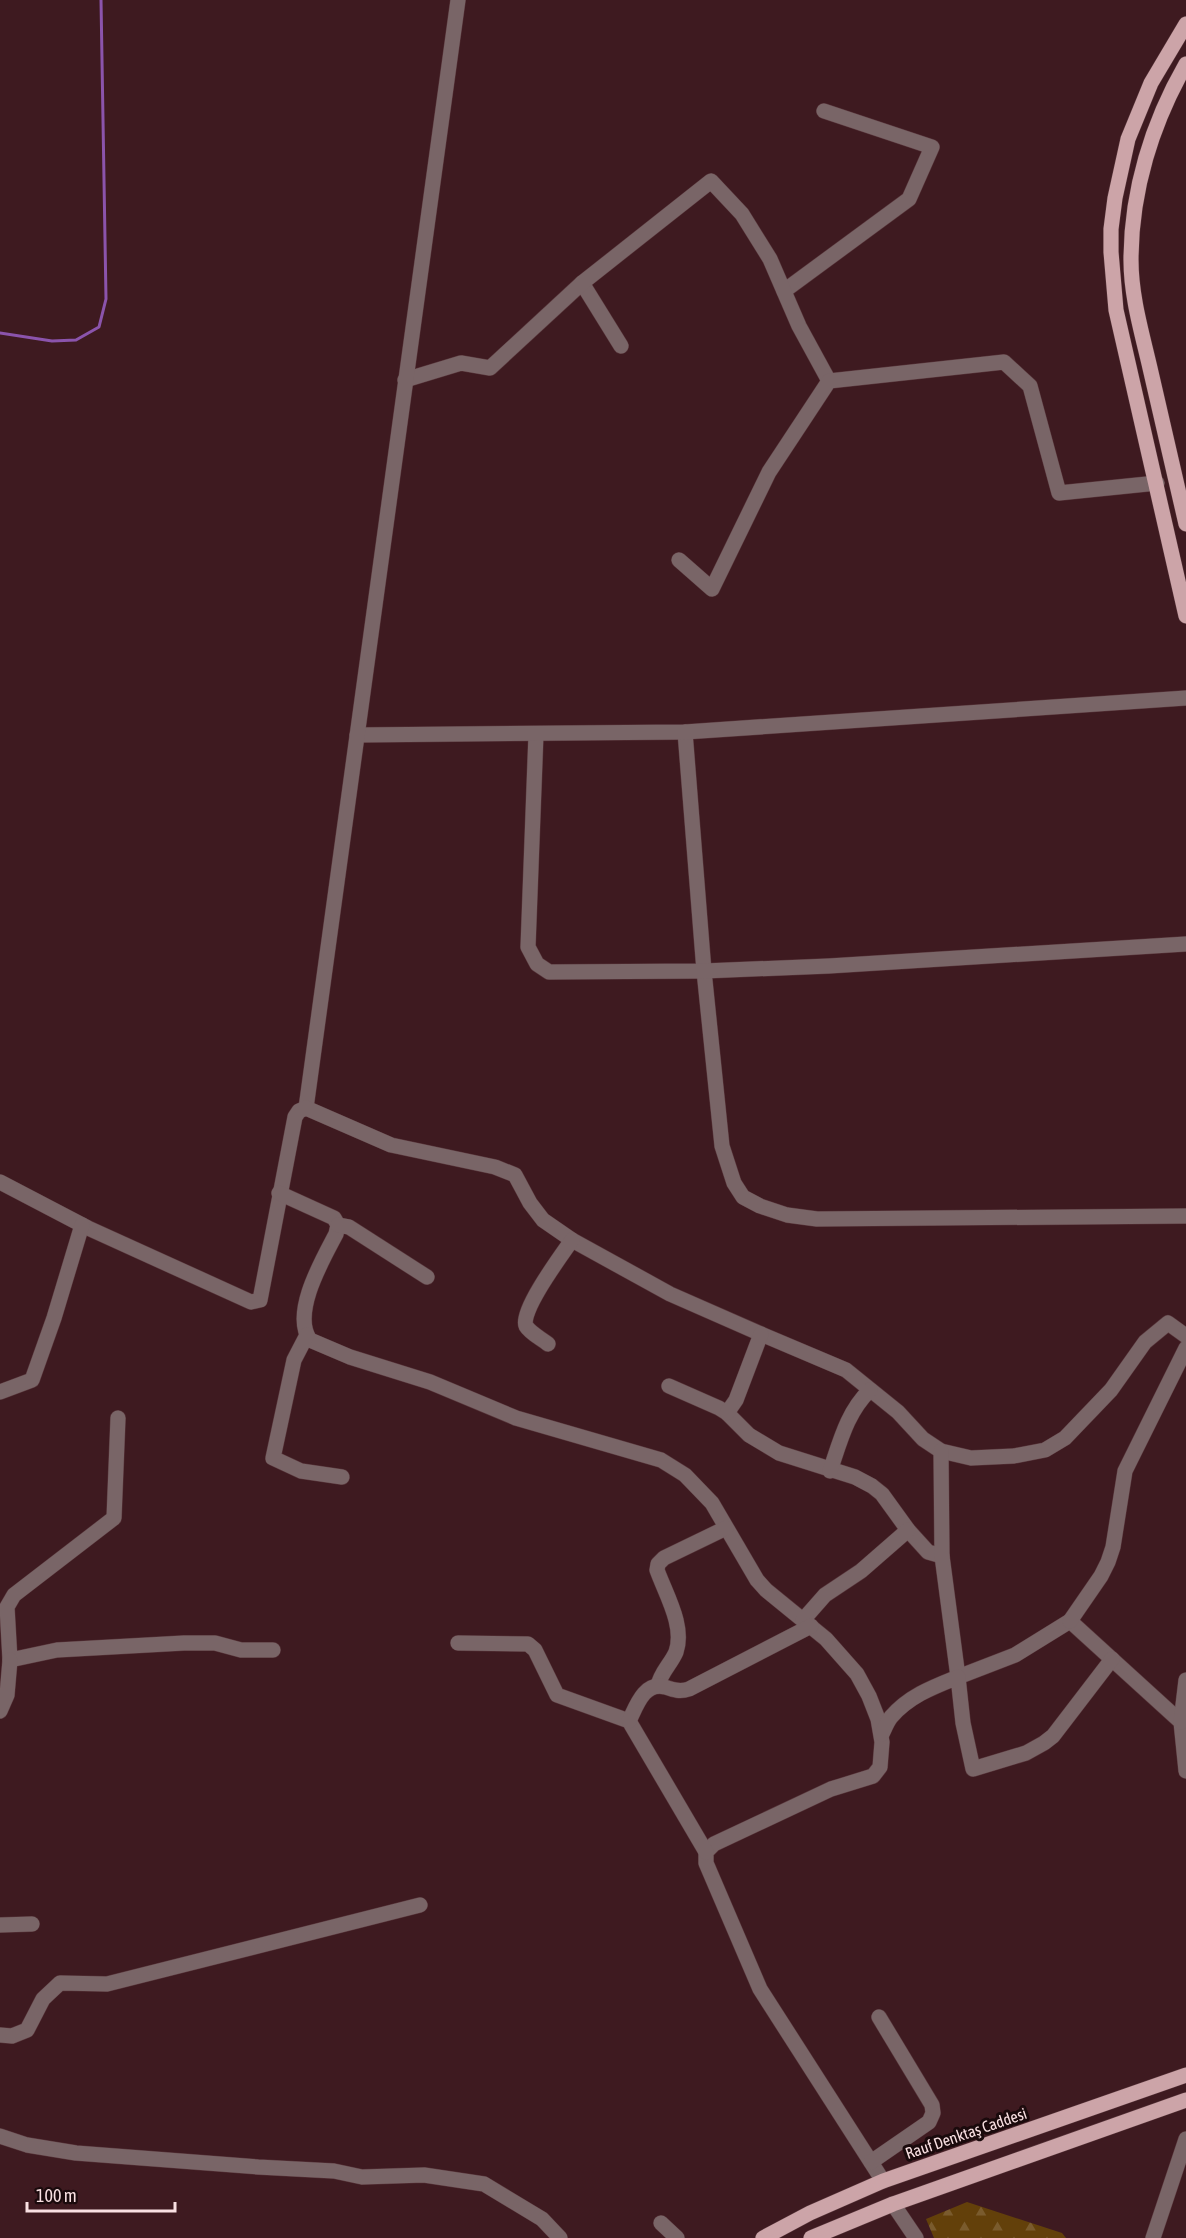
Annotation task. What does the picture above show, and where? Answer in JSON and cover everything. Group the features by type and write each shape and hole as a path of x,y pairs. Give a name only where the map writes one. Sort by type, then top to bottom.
{"main road":[{"path":"1186,24 1151,83 1128,139 1120,169 1112,229 1116,310 1186,616"},
{"path":"1186,64 1157,123 1147,154 1132,229 1131,262 1135,304 1182,490 1186,524"},
{"name":"Rauf Denktaş Caddesi","path":"763,2238 810,2213 883,2181 1186,2075"},
{"path":"811,2238 892,2204 1186,2100"}],"street":[{"path":"306,1108 458,0"},
{"path":"784,291 909,199 932,147 824,111"},
{"path":"405,380 460,363 490,368 582,283 711,181 742,214 770,259 800,326 829,381"},
{"path":"582,283 621,346"},
{"path":"829,381 1004,362 1030,386 1059,493 1157,483"},
{"path":"679,560 712,589 769,472 829,381"},
{"path":"357,735 685,732 1186,698"},
{"path":"685,732 704,970 722,1146 734,1183 743,1197 760,1206 787,1215 817,1219 1186,1216"},
{"path":"536,734 528,947 537,964 549,972 829,966 1186,944"},
{"path":"0,1182 82,1225 251,1302 260,1300 295,1117 299,1111 306,1108 390,1145 495,1167 515,1175 530,1203 543,1220 573,1240 670,1293 846,1370 898,1413 923,1439 941,1451 971,1458 1014,1456 1045,1450 1065,1438 1111,1390 1145,1342 1168,1323 1186,1336"},
{"path":"279,1193 334,1218 338,1225 336,1234 310,1287 305,1324 307,1335 314,1343 430,1382 516,1418 661,1460 673,1467 695,1484 712,1503 757,1580 826,1639 857,1674 874,1708 882,1734 880,1767 876,1774 831,1789 748,1827 714,1844 706,1852"},
{"path":"0,1392 32,1380 54,1318 82,1225"},
{"path":"338,1225 349,1227 427,1277"},
{"path":"548,1344 528,1329 525,1318 532,1302 573,1240"},
{"path":"727,1413 736,1400 761,1334"},
{"path":"307,1335 294,1360 273,1458 301,1471 342,1477"},
{"path":"882,1734 888,1721 905,1703 924,1691 1015,1655 1070,1621 1108,1562 1115,1539 1125,1471 1186,1348"},
{"path":"669,1386 727,1413 749,1436 768,1448 830,1471 855,1477 872,1486 882,1494 908,1530 928,1552 942,1556"},
{"path":"830,1471 849,1417 870,1390"},
{"path":"0,1711 7,1695 10,1660 4,1611 14,1595 114,1518 118,1418"},
{"path":"941,1451 942,1556 963,1724 974,1769 1026,1753 1053,1736 1112,1659"},
{"path":"658,1686 659,1680 676,1652 679,1631 657,1570 658,1564 664,1558 726,1528"},
{"path":"629,1722 644,1694 650,1688 658,1686 677,1691 689,1689 807,1623 825,1595 861,1571 908,1530"},
{"path":"1070,1621 1181,1722"},
{"path":"10,1660 57,1650 184,1643 215,1643 241,1650 273,1650"},
{"path":"458,1643 528,1644 535,1650 557,1695 629,1722 706,1852 706,1863 760,1989 883,2181"},
{"path":"1186,1680 1181,1722 1186,1771"},
{"path":"0,2035 12,2036 27,2030 43,1999 60,1983 107,1984 420,1905"},
{"path":"0,1925 32,1924"},
{"path":"871,2162 929,2122 933,2114 932,2105 879,2017"},
{"path":"0,2136 27,2145 76,2153 258,2168 334,2171 362,2177 424,2175 484,2184 542,2219 560,2238"},
{"path":"1153,2238 1186,2139"},
{"path":"892,2204 915,2238"},
{"path":"662,2223 678,2238"}],"green space":[{"path":"967,2202 1062,2233 1066,2238 934,2238 926,2219"}],"waterway":[{"path":"0,333 52,341 76,340 99,327 106,299 101,0"}]}
